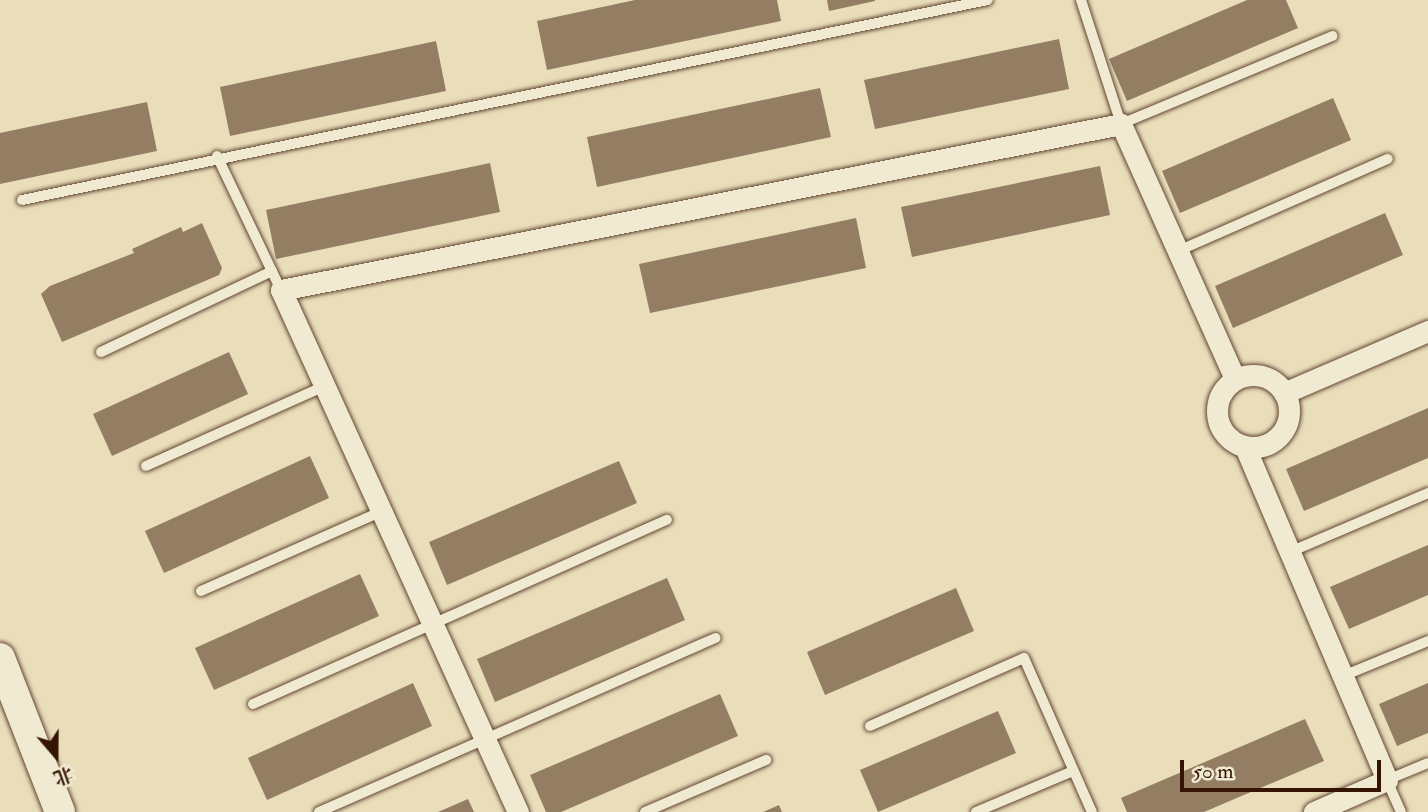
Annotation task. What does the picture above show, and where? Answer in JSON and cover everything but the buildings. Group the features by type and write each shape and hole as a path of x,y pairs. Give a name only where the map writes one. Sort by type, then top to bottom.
{"main road":[{"path":"0,658 60,812"}],"street":[{"path":"518,812 277,281 1121,124 1235,379"},
{"path":"1284,393 1428,331"},
{"path":"1245,447 1270,443 1283,433 1289,418 1284,393 1267,377 1235,379 1223,390 1216,411 1224,434 1245,447 1387,780 1314,812"}],"lane":[{"path":"22,200 217,156 988,0"},
{"path":"1081,0 1121,124 1332,36"},
{"path":"101,352 277,281 217,156"},
{"path":"1178,251 1388,159"},
{"path":"146,466 325,386"},
{"path":"1290,552 1428,493"},
{"path":"201,591 382,511"},
{"path":"253,704 432,622 667,520"},
{"path":"319,812 715,638"},
{"path":"1343,676 1428,641"},
{"path":"870,726 1024,658 1092,812"},
{"path":"645,812 766,760"},
{"path":"1401,812 1387,780 1428,762"},
{"path":"976,812 1073,771"}]}
